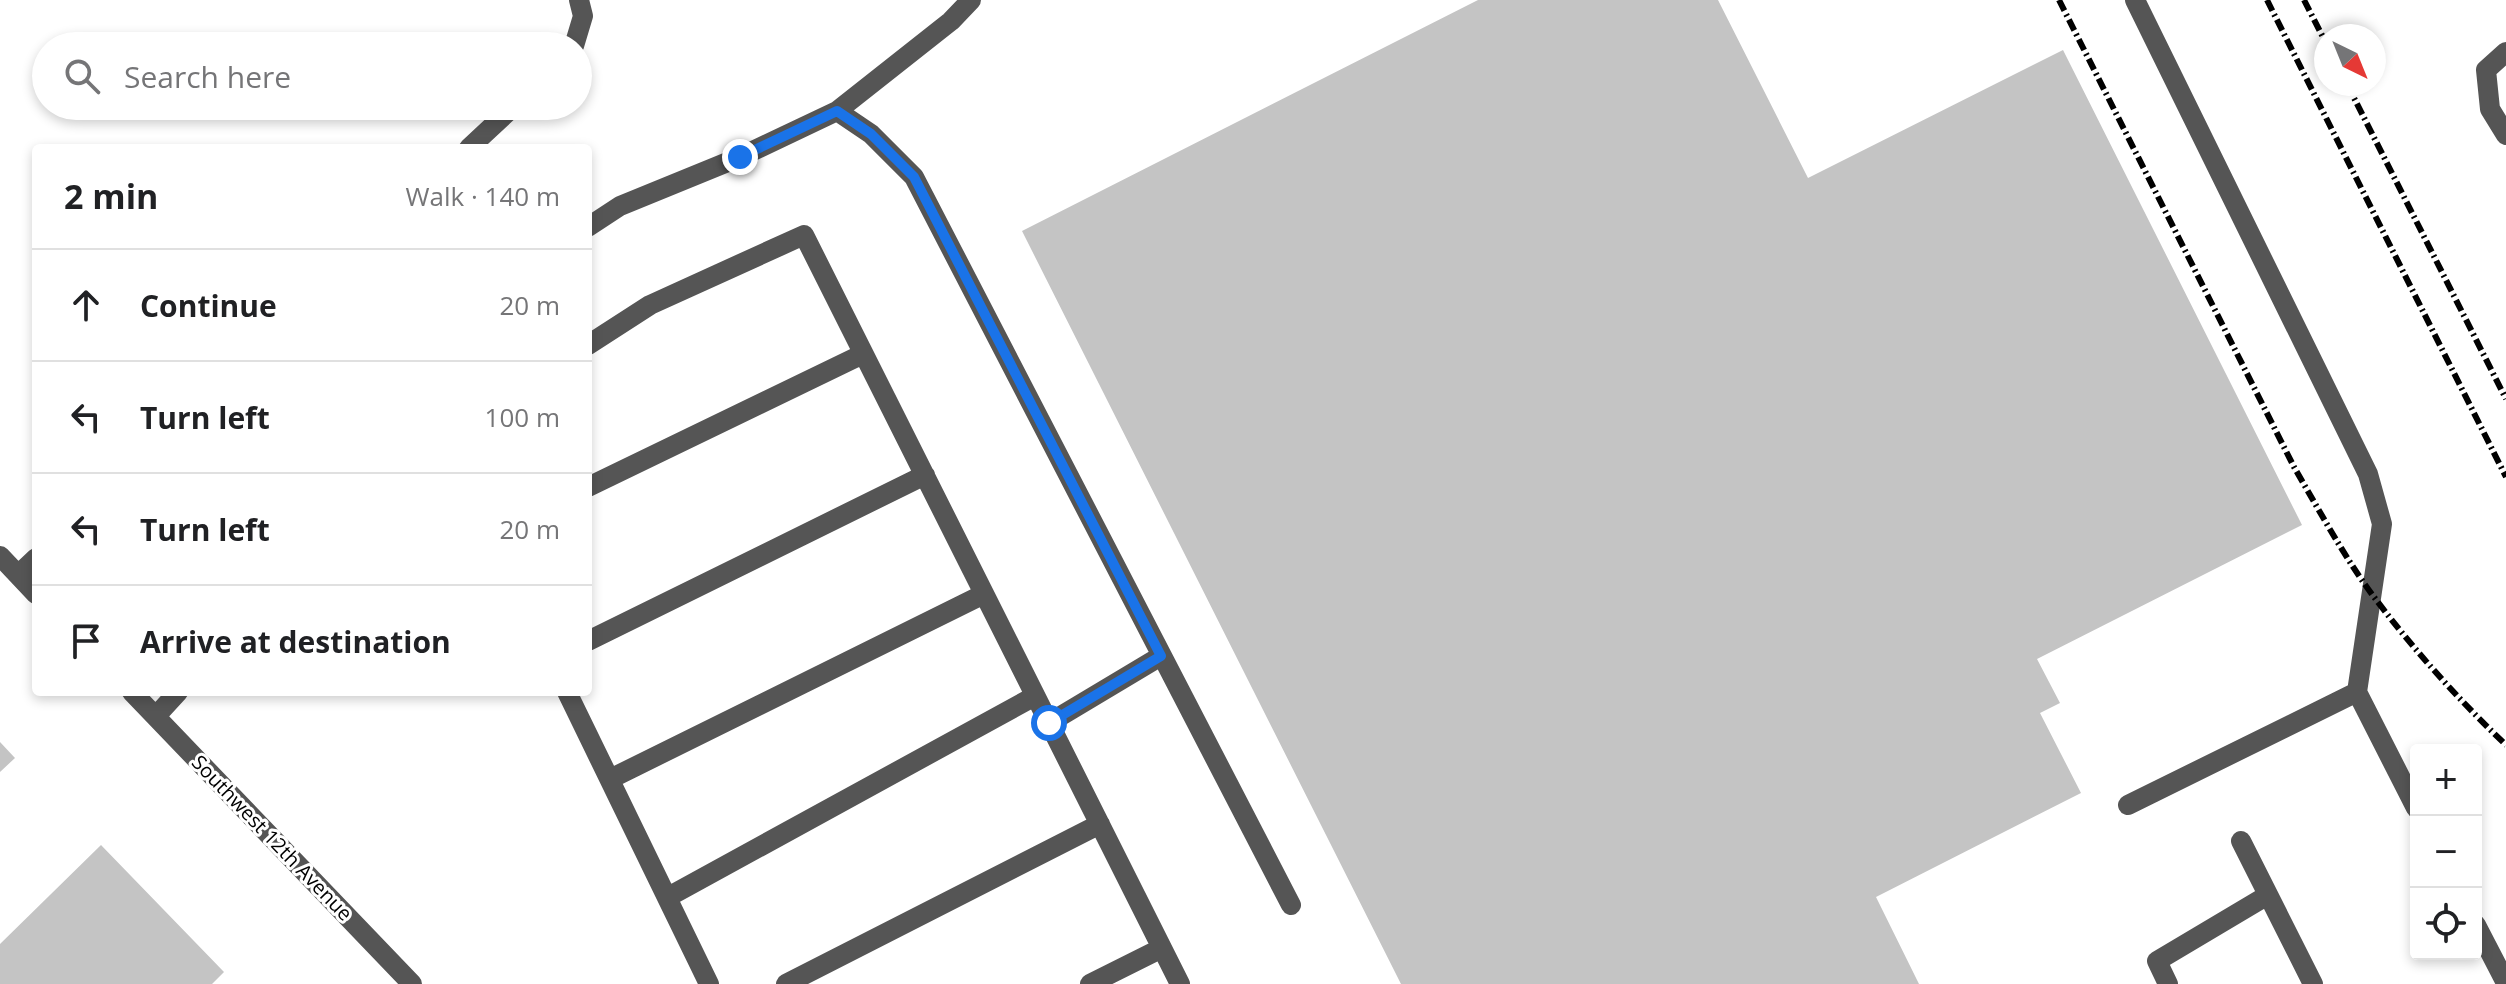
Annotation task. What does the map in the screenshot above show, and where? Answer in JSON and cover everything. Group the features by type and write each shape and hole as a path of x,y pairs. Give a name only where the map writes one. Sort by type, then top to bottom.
{"street":[{"path":"578,32 583,16 579,0"},
{"path":"592,224 620,206 740,157 837,111 951,21 971,0"},
{"path":"2135,0 2368,474 2382,524 2357,692 2410,796"},
{"path":"2506,52 2486,70 2490,109 2506,135"},
{"path":"837,111 871,134 914,177 1291,905"},
{"path":"473,144 499,120"},
{"path":"592,342 650,305 804,235 1180,984"},
{"path":"592,485 863,354"},
{"path":"592,639 925,475"},
{"path":"0,556 32,590"},
{"path":"18,575 32,562"},
{"path":"610,779 984,594"},
{"path":"1049,723 1161,656"},
{"path":"2128,805 2357,692"},
{"name":"Southwest 12th Avenue","path":"136,696 412,984"},
{"path":"156,716 174,696"},
{"path":"569,696 709,984"},
{"path":"668,897 1035,696"},
{"path":"786,984 1100,824"},
{"path":"2241,841 2313,984"},
{"path":"2168,984 2157,961 2268,895"},
{"path":"2482,937 2506,983"},
{"path":"1090,984 1162,948"}],"building":[{"path":"1478,0 1718,0 1808,178 2063,50 2302,525 2037,659 2060,703 2040,713 2081,793 1876,897 1919,984 1401,984 1022,231"},
{"path":"0,742 15,758 0,772"},
{"path":"101,845 224,972 212,984 0,984 0,944"}],"railway":[{"path":"2059,0 2294,467 2331,531 2360,578 2402,633 2506,745"},
{"path":"2267,0 2506,477"},
{"path":"2304,0 2316,24"},
{"path":"2353,96 2506,399"}],"route":[{"path":"740,157 837,111 871,134 914,177 1161,656 1049,723"}]}
